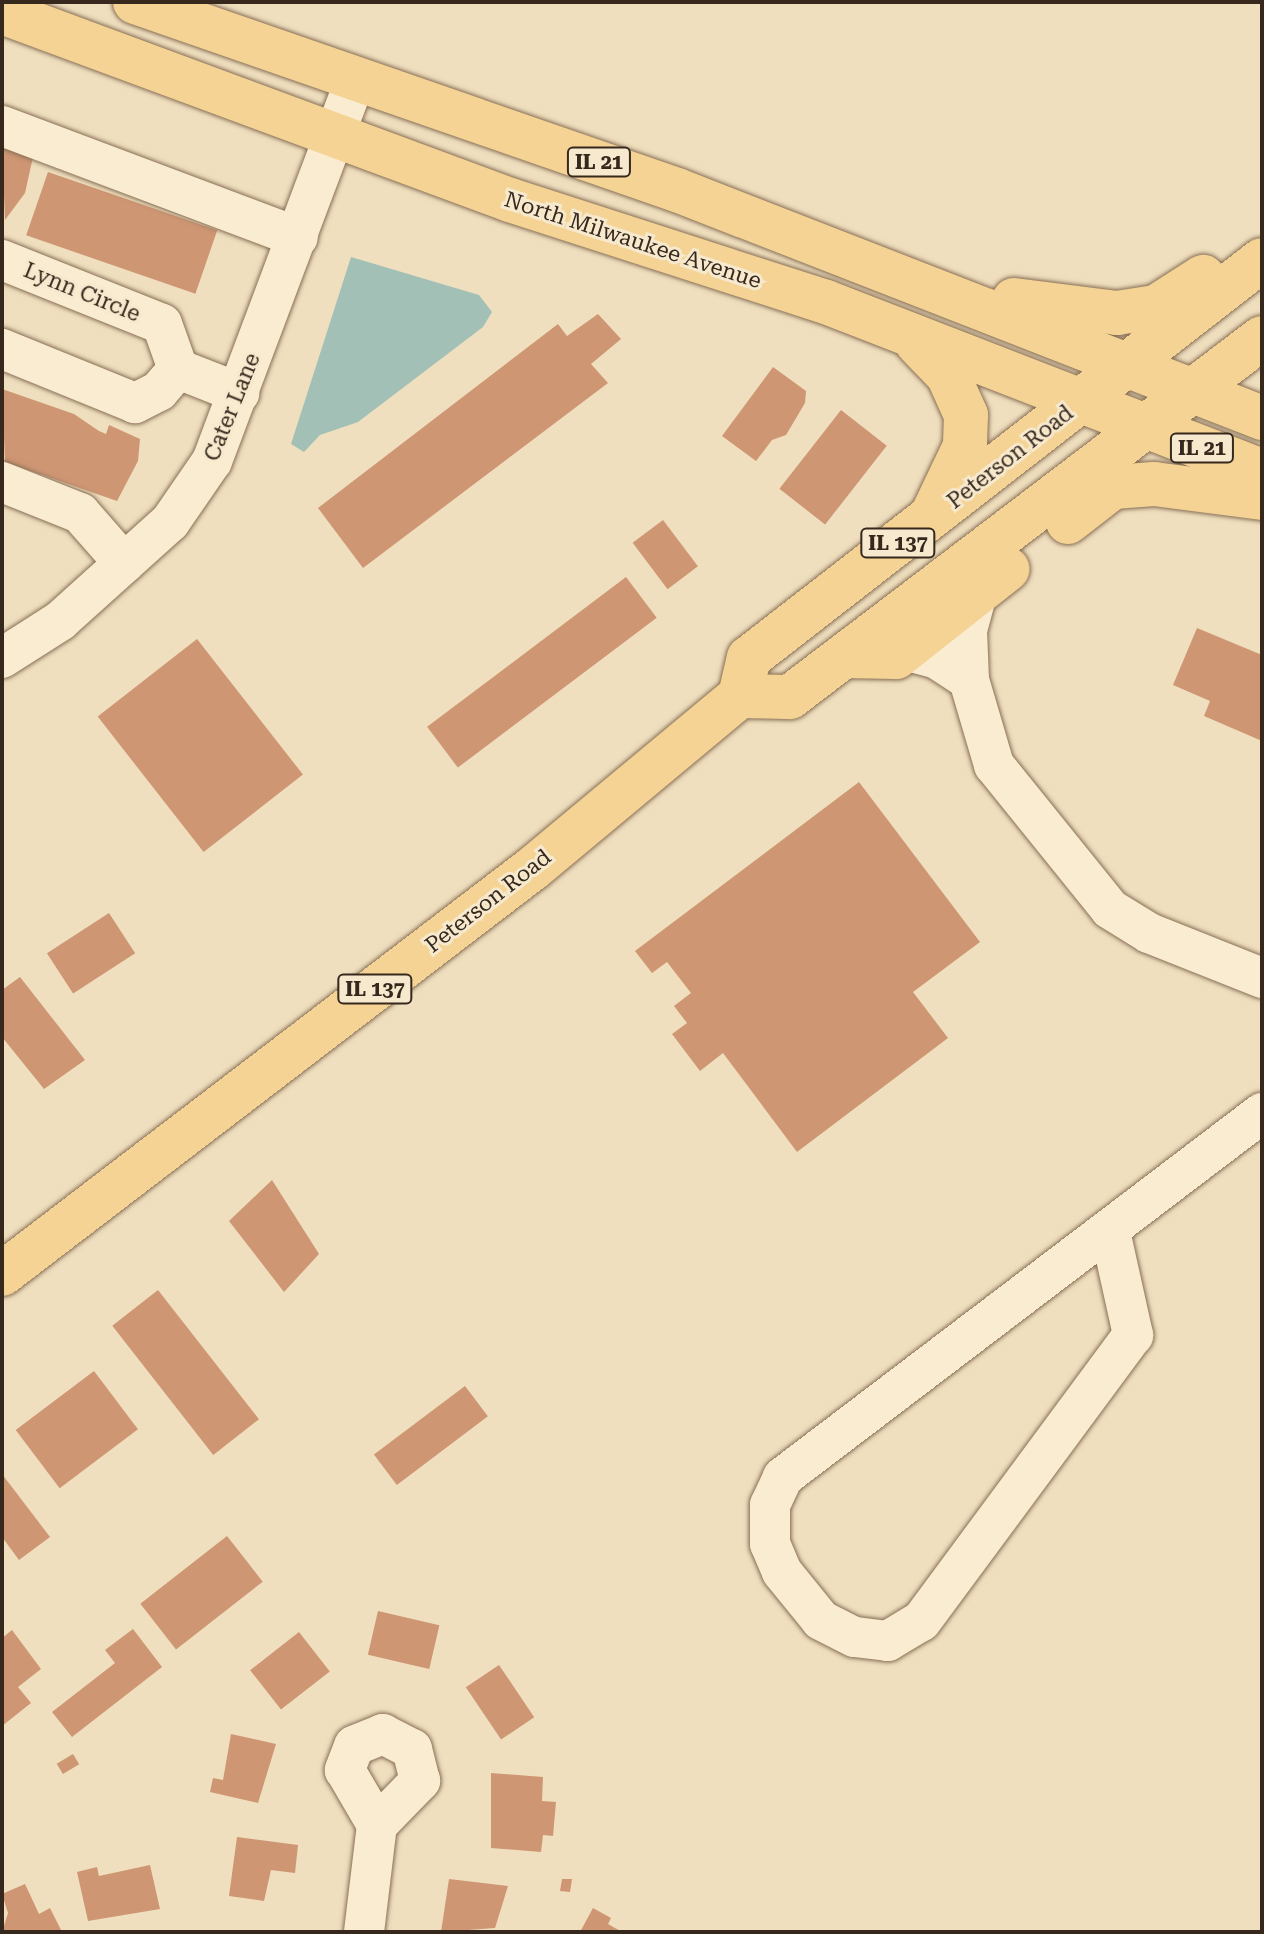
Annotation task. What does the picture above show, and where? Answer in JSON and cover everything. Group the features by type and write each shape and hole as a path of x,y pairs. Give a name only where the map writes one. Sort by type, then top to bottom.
{"main road":[{"name":"IL 21","path":"135,2 959,295 1262,418"},
{"name":"North Milwaukee Avenue","path":"2,12 510,200 826,302 912,339 1141,428 1262,471"},
{"path":"959,295 1117,313 1156,307 1262,231"},
{"name":"Peterson Road","path":"2,1274 532,869 740,696 749,658 1262,260"},
{"name":"IL 137","path":"740,696 790,697 1262,338"},
{"path":"912,339 948,375 966,415 965,446 931,518"},
{"path":"844,656 904,650 1113,487 1154,484 1262,498"}],"street":[{"name":"Cater Lane","path":"2,658 60,621 170,522 212,461 355,81"},
{"path":"2,126 298,237"},
{"name":"Lynn Circle","path":"2,260 162,324 178,369"},
{"path":"2,349 135,403 159,391 178,369 239,393"},
{"path":"2,482 80,513 124,563"},
{"path":"977,593 967,630 969,680 994,765 1110,909 1149,933 1262,978"},
{"path":"904,650 937,659 969,680"},
{"path":"1110,1231 1133,1335 921,1621 888,1641 854,1637 821,1620 782,1572 770,1544 770,1505 783,1477 1262,1113"},
{"path":"364,1932 377,1825"}],"water":[{"path":"351,257 479,295 492,312 483,327 358,422 320,435 304,452 291,444"}],"building":[{"path":"2,145 33,157 25,193 5,220"},
{"path":"48,172 217,230 195,294 26,235"},
{"path":"598,314 621,339 591,364 608,383 363,568 318,508 558,324 567,336"},
{"path":"773,367 806,391 805,403 786,435 772,440 756,461 722,436"},
{"path":"2,389 74,414 106,434 109,425 140,439 138,461 117,501 5,462"},
{"path":"841,410 887,446 825,525 779,489"},
{"path":"663,520 698,566 668,589 633,543"},
{"path":"626,577 657,618 458,768 427,727"},
{"path":"1197,628 1262,655 1262,741 1204,716 1210,701 1173,685"},
{"path":"197,639 303,775 204,852 98,717"},
{"path":"859,782 980,942 913,992 948,1038 797,1152 723,1053 700,1071 672,1034 687,1023 674,1006 691,993 667,962 652,973 635,951"},
{"path":"109,913 135,953 73,994 47,953"},
{"path":"20,977 85,1060 44,1089 2,1037 2,990"},
{"path":"272,1180 319,1254 284,1292 229,1221"},
{"path":"158,1290 259,1419 213,1455 112,1326"},
{"path":"94,1371 138,1429 60,1488 16,1430"},
{"path":"465,1386 488,1416 397,1485 374,1455"},
{"path":"2,1474 50,1537 19,1560 2,1537"},
{"path":"227,1536 263,1582 176,1649 140,1604"},
{"path":"378,1611 439,1625 429,1669 368,1655"},
{"path":"133,1629 162,1667 72,1737 52,1712 115,1663 105,1650"},
{"path":"12,1630 41,1669 18,1687 31,1703 2,1726 2,1638"},
{"path":"299,1632 330,1671 281,1710 250,1670"},
{"path":"499,1665 534,1717 501,1740 466,1687"},
{"path":"231,1734 276,1744 258,1803 210,1792 213,1778 223,1780"},
{"path":"73,1754 79,1764 63,1774 57,1764"},
{"path":"491,1773 543,1777 542,1801 556,1802 553,1836 543,1835 541,1852 491,1848"},
{"path":"237,1837 298,1845 295,1873 271,1870 264,1901 229,1896"},
{"path":"150,1865 160,1909 88,1921 77,1872 97,1867 99,1876"},
{"path":"449,1879 508,1886 495,1928 441,1932"},
{"path":"562,1879 572,1879 570,1892 560,1891"},
{"path":"25,1884 39,1914 50,1908 62,1932 2,1932 8,1913 2,1894"},
{"path":"593,1908 611,1918 608,1924 622,1932 580,1932"}]}
